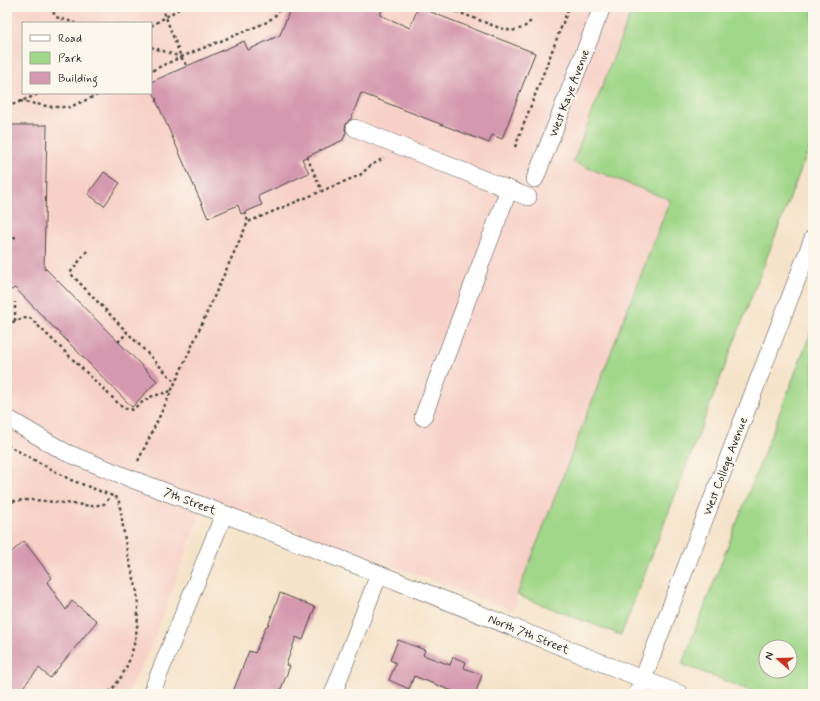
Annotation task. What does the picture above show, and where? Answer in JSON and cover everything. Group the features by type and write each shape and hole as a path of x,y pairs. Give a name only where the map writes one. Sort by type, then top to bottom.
{"street":[{"name":"West Kaye Avenue","path":"535,179 602,7"},
{"path":"355,128 528,197"},
{"path":"423,417 509,189"},
{"name":"West College Avenue","path":"640,687 813,238"},
{"name":"7th Street","path":"7,418 65,452 379,574"},
{"path":"152,694 224,514"},
{"path":"333,694 379,574"},
{"name":"North 7th Street","path":"379,574 640,687 680,694"}],"path":[{"path":"50,7 56,17 72,22"},
{"path":"162,7 181,57 187,66"},
{"path":"152,25 182,7"},
{"path":"152,70 265,23 279,11 280,7"},
{"path":"445,7 511,31 523,28 531,21"},
{"path":"515,147 569,7"},
{"path":"152,47 181,57"},
{"path":"7,107 39,94"},
{"path":"20,102 52,107 70,107 100,94"},
{"path":"306,157 322,191"},
{"path":"248,222 360,175 370,166 386,157"},
{"path":"138,461 161,414 248,222 245,212"},
{"path":"7,239 16,237"},
{"path":"87,251 70,273 175,382"},
{"path":"15,302 15,321"},
{"path":"7,325 29,317 123,408 132,410 150,397 171,390"},
{"path":"118,342 127,333"},
{"path":"7,445 71,480 118,498 126,547 137,593 138,622 131,655 127,666 117,683 108,694"},
{"path":"7,502 35,500 93,506 104,504 112,496"}],"shaded area":[{"path":"7,7 633,7 573,162 670,200 517,595 514,610 206,498 153,642 128,694 7,694"}],"green space":[{"path":"633,7 813,7 813,138 621,635 517,595 670,200 573,162"},
{"path":"813,327 813,694 758,694 682,664"}],"building":[{"path":"291,7 383,7 380,15 410,28 418,7 535,53 502,139 492,135 489,143 361,93 351,119 346,124 346,132 343,140 302,159 309,173 258,196 262,205 241,214 238,205 208,218 156,100 152,90 152,82 244,41 248,50 280,35"},
{"path":"11,125 47,125 44,269 45,268 157,381 132,407 15,288 7,292"},
{"path":"104,172 120,183 104,206 88,194"},
{"path":"24,541 52,578 47,582 66,610 72,601 97,621 50,678 39,668 17,694 7,694 7,556"},
{"path":"280,593 315,607 303,640 296,637 286,665 290,666 279,694 232,694 249,651 255,653 266,626 268,626"},
{"path":"398,640 425,650 423,655 450,665 453,657 466,662 464,668 482,675 475,694 460,694 414,676 409,689 389,680 396,663 390,660"}]}
